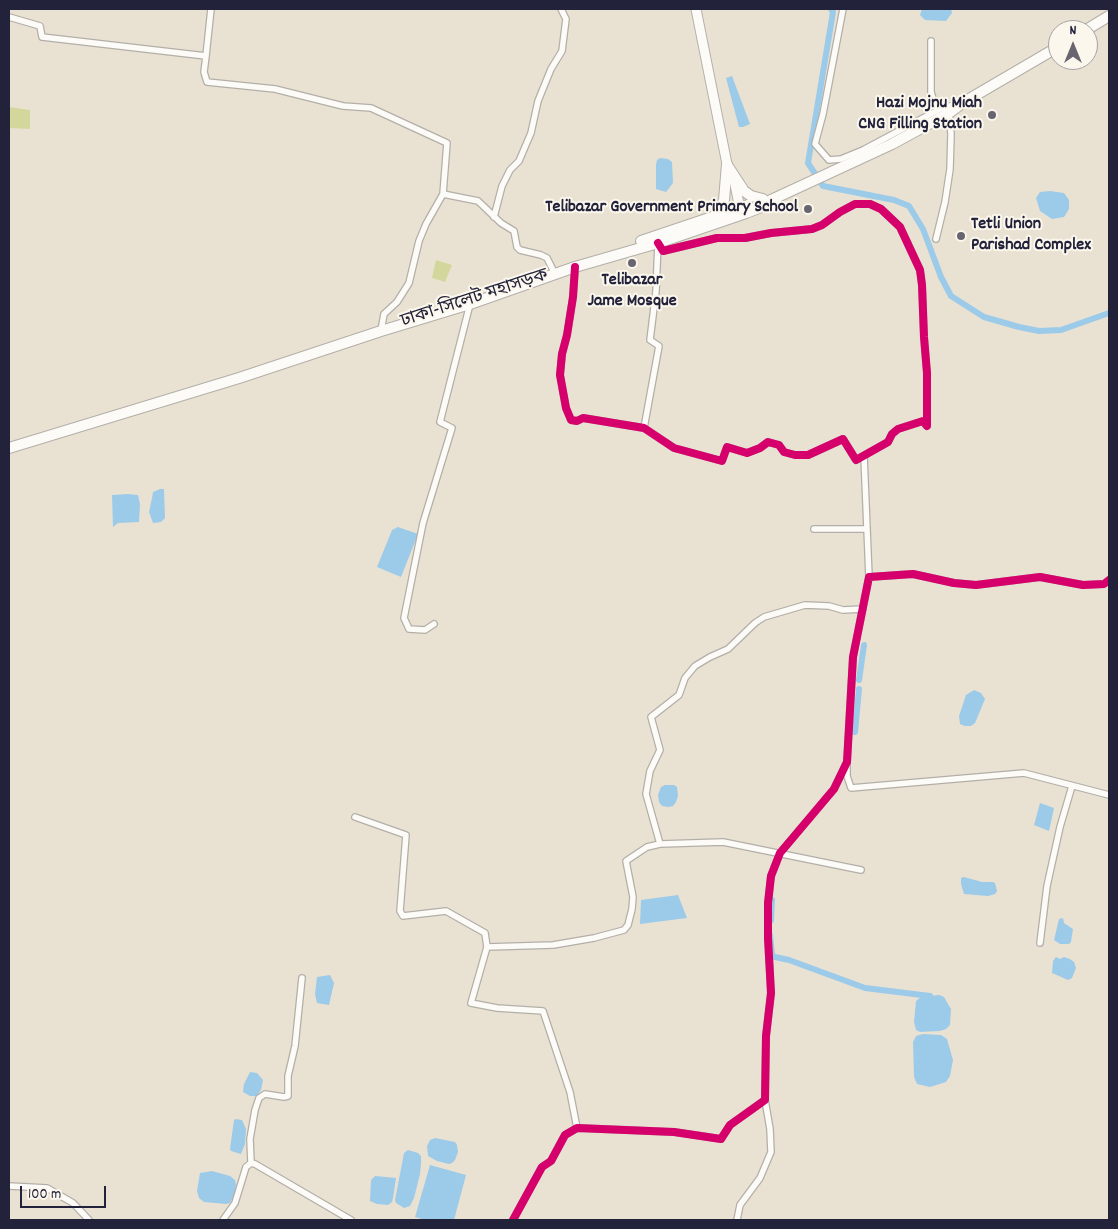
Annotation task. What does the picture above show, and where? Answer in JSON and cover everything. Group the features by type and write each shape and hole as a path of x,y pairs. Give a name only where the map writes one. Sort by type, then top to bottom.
{"highway":[{"path":"1098,23 1109,16"},
{"path":"606,257 621,248 713,217 742,211 837,170 892,144 944,111 964,102 1048,53"},
{"path":"727,164 744,191 751,196 767,200"},
{"path":"713,217 719,211 724,200 727,164"},
{"name":"ঢাকা-সিলেট মহাসড়ক","path":"9,448 239,378 470,304 574,267 658,243 731,218 742,211"}],"main road":[{"path":"696,9 727,164 734,180 742,211"}],"street":[{"path":"211,9 204,72 207,82 275,90 343,106 371,108 447,143 443,194 419,241 409,283 396,302 384,314 381,331"},
{"path":"494,217 502,186 510,170 520,161 531,133 538,101 550,69 562,51 566,19 561,9"},
{"path":"843,9 825,105 815,144 822,153 829,160 841,159 944,111"},
{"path":"9,17 40,26 42,37 206,56"},
{"path":"931,41 931,92 935,105 944,111 951,134 950,169 945,202 936,239"},
{"path":"443,194 478,201 501,223 514,231 517,247 520,250 541,254 547,258 555,274"},
{"path":"574,267 573,297 560,375 562,395 571,420 577,421 582,418 644,428 674,448 722,462 727,447 747,453 760,448 768,442 779,445 784,452 795,455 808,455 843,439 856,460 888,442 892,434 898,429 923,420 928,426 927,373 920,270 900,227 881,209 870,204 855,204 822,225 812,229 771,232 746,238 716,238 663,251 658,243"},
{"path":"644,428 659,346 650,340 656,291 658,243"},
{"path":"434,624 425,630 409,629 404,618 423,523 452,428 440,422 470,304"},
{"path":"864,456 869,577 853,657 847,762 847,776 851,788 1024,773 1109,795"},
{"path":"814,529 866,529"},
{"path":"869,577 913,574 954,583 976,585 1040,577 1083,585 1104,584 1109,580"},
{"path":"660,844 646,794 650,771 660,750 651,717 679,694 685,678 695,666 728,649 764,617 805,605 828,606 843,610 863,609"},
{"path":"737,1220 740,1205 760,1178 771,1152 770,1128 765,1100 766,1036 771,992 768,903 771,876 780,853 834,789 847,762"},
{"path":"1040,943 1047,886 1060,827 1072,786"},
{"path":"355,817 406,836 400,911 403,916 446,911 485,933 487,947 471,1003 497,1008 543,1011 570,1092 577,1128"},
{"path":"487,947 553,945 594,938 624,930 628,925 633,897 626,860 647,847 660,844 723,842 860,870"},
{"path":"251,1163 250,1138 259,1098 265,1094 288,1096 288,1076 295,1046 302,978"},
{"path":"513,1220 542,1167 551,1161 565,1135 577,1128 674,1132 721,1139 730,1125 765,1100"},
{"path":"223,1220 235,1203 246,1167 251,1163"},
{"path":"251,1163 351,1220"},
{"path":"9,1186 47,1188 73,1203 89,1220"}],"green space":[{"path":"9,107 30,110 30,129 9,128"},
{"path":"436,260 452,265 445,282 432,278"}],"water":[{"path":"922,9 951,9 952,13 946,21 925,20 920,15"},
{"path":"732,76 750,124 743,127 739,127 726,78"},
{"path":"660,158 668,159 672,162 673,183 666,192 656,189 656,165 657,160"},
{"path":"1040,192 1064,193 1069,200 1069,209 1064,217 1052,219 1040,211 1036,198"},
{"path":"164,489 165,518 161,522 153,523 149,512 153,492"},
{"path":"112,495 138,495 140,504 139,522 118,523 113,527"},
{"path":"398,527 418,534 401,577 377,567 392,530"},
{"path":"974,690 981,693 985,699 975,723 971,726 965,726 960,724 959,716 966,695"},
{"path":"665,785 677,787 678,796 673,806 662,806 659,802 658,795 661,787"},
{"path":"1040,803 1054,808 1049,831 1034,825"},
{"path":"964,877 982,882 993,882 997,891 995,894 988,896 964,894 961,878"},
{"path":"678,895 687,918 640,924 641,900"},
{"path":"1063,918 1064,923 1073,929 1069,944 1060,944 1054,940 1059,919"},
{"path":"1056,957 1060,959 1064,957 1074,962 1076,968 1072,978 1068,980 1052,973 1053,961"},
{"path":"330,975 334,983 329,1005 317,1003 315,994 317,977"},
{"path":"939,995 944,997 951,1009 950,1025 940,1031 920,1032 916,1030 914,1022 916,1001 921,997"},
{"path":"923,1034 941,1035 947,1039 953,1060 950,1076 946,1082 930,1087 917,1084 914,1077 913,1042 916,1036"},
{"path":"250,1072 257,1073 263,1080 261,1090 257,1096 250,1096 243,1092 244,1084"},
{"path":"234,1120 242,1120 246,1129 245,1144 241,1154 230,1149"},
{"path":"435,1138 455,1142 458,1152 452,1163 437,1161 428,1156 427,1146 430,1140"},
{"path":"408,1150 421,1156 421,1163 414,1198 410,1206 404,1208 396,1203 395,1200 404,1153"},
{"path":"430,1165 466,1175 454,1220 425,1220 415,1217"},
{"path":"212,1171 230,1176 235,1180 235,1193 230,1203 204,1202 199,1198 197,1191 200,1173"},
{"path":"375,1176 396,1178 392,1202 388,1205 370,1201 371,1180"}],"waterway":[{"path":"831,9 833,12 808,163 823,186 894,200 909,206 923,229 941,277 951,296 984,317 1039,331 1061,330 1109,313"},
{"path":"859,680 864,645"},
{"path":"855,732 859,689"},
{"path":"771,920 772,900"},
{"path":"770,935 772,955 775,957 789,960 865,988 930,996"}],"cycle path":[{"path":"575,267 573,297 560,375 566,408 571,420 577,421 583,418 644,428 674,448 722,461 727,447 747,453 760,448 768,442 779,445 784,452 795,455 808,455 843,439 856,460 888,442 892,434 898,429 923,421 927,426 927,373 920,270 900,227 881,209 870,204 855,204 822,225 812,229 745,238 717,238 663,251 658,243"},
{"path":"513,1220 542,1167 551,1161 565,1135 577,1128 674,1132 721,1139 730,1125 765,1100 766,1036 771,993 768,938 768,903 771,876 780,853 834,789 847,762 853,657 869,577 913,574 954,583 976,585 1040,577 1083,585 1104,584 1109,580"}],"place":[{"name":"Hazi Mojnu Miah CNG Filling Station","path":"992,115"},
{"name":"Telibazar Government Primary School","path":"808,209"},
{"name":"Tetli Union Parishad Complex","path":"961,236"},
{"name":"Telibazar Jame Mosque","path":"632,263"}]}
